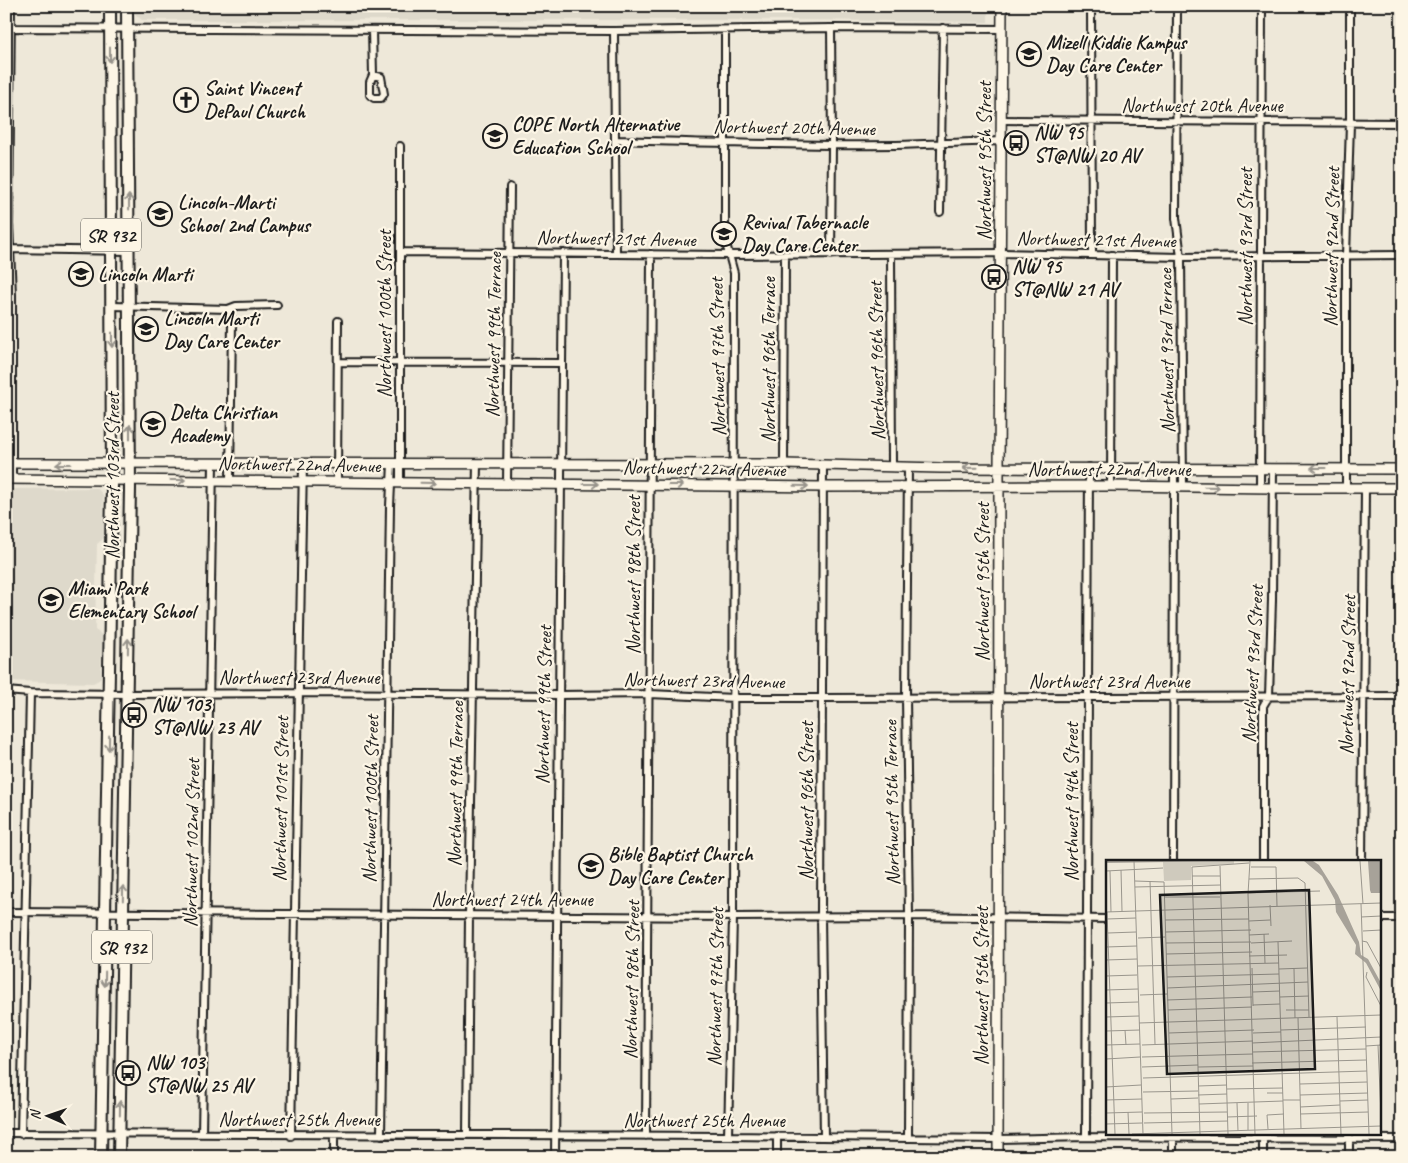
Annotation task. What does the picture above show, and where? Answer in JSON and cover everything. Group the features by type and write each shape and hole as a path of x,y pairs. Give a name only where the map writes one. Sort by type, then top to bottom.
{"main road":[{"name":"Northwest 103rd Street","path":"101,1157 112,480 110,6"},
{"name":"Northwest 103rd Street","path":"119,1157 130,480 127,6"},
{"name":"Northwest 95th Street","path":"998,1157 1002,6"},
{"path":"110,92 115,110 128,121"},
{"name":"Northwest 22nd Avenue","path":"9,463 784,464 892,467 1402,469"},
{"name":"Northwest 22nd Avenue","path":"9,479 823,487 1179,486 1402,488"}],"street":[{"path":"9,479 8,249 9,28 11,6"},
{"path":"1091,6 1092,254"},
{"name":"Northwest 93rd Terrace","path":"1173,860 1173,697 1179,486 1181,256 1176,218 1177,6"},
{"name":"Northwest 93rd Street","path":"1260,488 1262,6"},
{"name":"Northwest 92nd Street","path":"1346,488 1346,256 1350,122 1350,6"},
{"path":"9,28 614,32 831,28 1002,29"},
{"path":"831,28 831,255"},
{"path":"940,212 943,28"},
{"path":"372,30 373,75"},
{"name":"Northwest 97th Street","path":"725,30 725,240 734,273 733,917 728,1136"},
{"path":"614,32 616,254"},
{"name":"Northwest 20th Avenue","path":"1002,120 1402,123"},
{"name":"Northwest 20th Avenue","path":"615,140 832,145 897,145 1002,141"},
{"name":"Northwest 100th Street","path":"381,1135 388,694 400,362 400,146"},
{"name":"Northwest 99th Terrace","path":"507,484 510,187"},
{"path":"8,249 129,251"},
{"name":"Northwest 21st Avenue","path":"400,252 728,255 1001,253 1181,256 1402,255"},
{"name":"Northwest 99th Street","path":"554,1157 564,253"},
{"name":"Northwest 98th Street","path":"646,1136 651,254"},
{"name":"Northwest 96th Terrace","path":"784,464 785,255"},
{"name":"Northwest 96th Street","path":"891,255 892,467"},
{"path":"1111,486 1112,255"},
{"path":"112,306 228,309 236,306 277,306"},
{"path":"228,309 232,321 230,480"},
{"path":"337,481 338,321"},
{"path":"338,362 562,363"},
{"name":"Northwest 102nd Street","path":"202,1134 213,463"},
{"name":"Northwest 101st Street","path":"291,1136 303,463"},
{"name":"Northwest 99th Terrace","path":"468,1135 469,915 477,463"},
{"name":"Northwest 96th Street","path":"823,465 822,916 824,1137"},
{"name":"Northwest 95th Terrace","path":"908,467 906,697 909,916 908,1138"},
{"name":"Northwest 94th Street","path":"1086,1136 1089,467"},
{"name":"Northwest 93rd Street","path":"1263,860 1263,706 1269,696 1273,468"},
{"name":"Northwest 92nd Street","path":"1362,860 1365,488"},
{"name":"Northwest 23rd Avenue","path":"6,691 109,694 650,694 734,698 1402,696"},
{"path":"21,1134 30,693"},
{"name":"Northwest 24th Avenue","path":"6,912 733,917 999,916 1106,919"},
{"path":"1380,918 1402,918"},
{"name":"Northwest 25th Avenue","path":"6,1134 777,1136 998,1139 1086,1136 1349,1136 1402,1139"},
{"path":"334,1136 334,1157"},
{"path":"777,1136 777,1157"},
{"path":"1173,1136 1173,1157"},
{"path":"1263,1136 1263,1157"},
{"path":"1349,1136 1349,1157"}],"shaded area":[{"path":"134,6 988,6 988,22 803,20 142,20 135,14"},
{"name":"Miami Park Elementary School","path":"97,488 103,495 104,538 97,544 95,630 102,635 101,677 93,683 6,681 7,489"}],"place":[{"name":"Mizell Kiddie Kampus Day Care Center","path":"1029,54"},
{"name":"Saint Vincent DePaul Church","path":"186,100"},
{"name":"COPE North Alternative Education School","path":"495,136"},
{"name":"NW 95 ST@NW 20 AV","path":"1016,143"},
{"name":"Lincoln-Marti School 2nd Campus","path":"160,214"},
{"name":"Revival Tabernacle Day Care Center","path":"724,234"},
{"name":"Lincoln Marti","path":"81,274"},
{"name":"NW 95 ST@NW 21 AV","path":"994,277"},
{"name":"Lincoln Marti Day Care Center","path":"146,329"},
{"name":"Delta Christian Academy","path":"153,424"},
{"name":"Miami Park Elementary School","path":"51,600"},
{"name":"NW 103 ST@NW 23 AV","path":"134,715"},
{"name":"Bible Baptist Church Day Care Center","path":"591,866"},
{"name":"NW 103 ST@NW 25 AV","path":"128,1073"}]}
